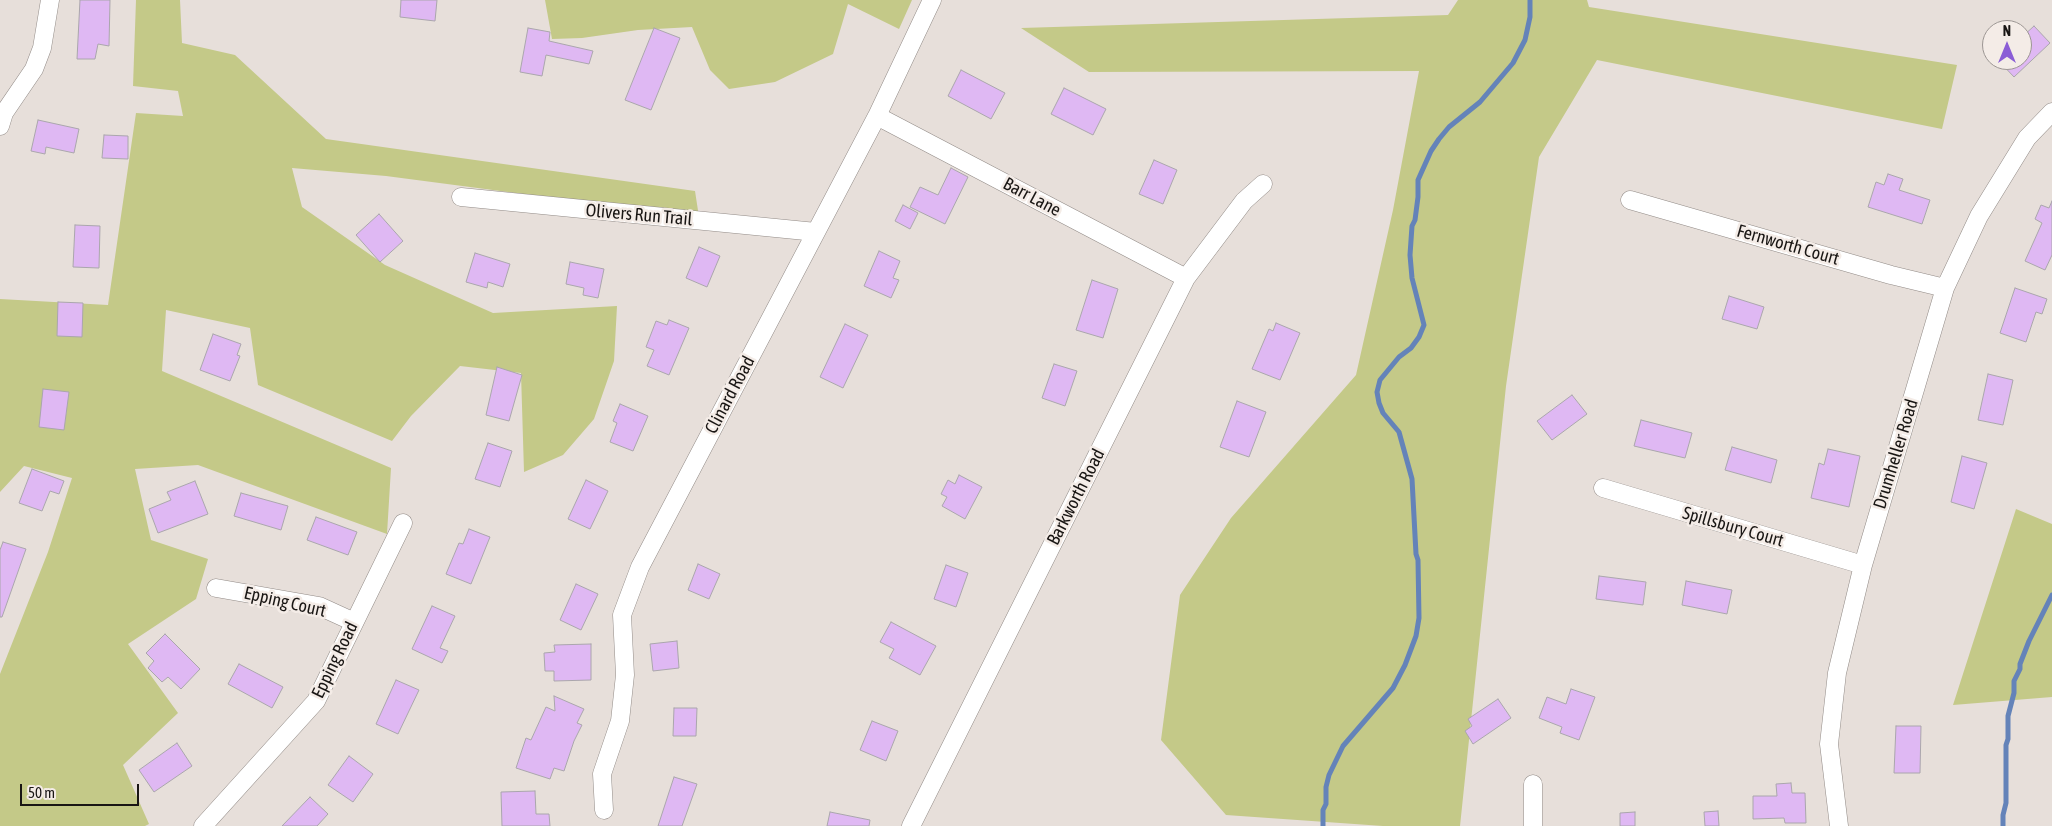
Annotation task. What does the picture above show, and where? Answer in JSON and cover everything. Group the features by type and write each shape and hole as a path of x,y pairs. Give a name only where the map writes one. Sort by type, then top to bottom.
{"street":[{"path":"0,126 4,113 35,66 42,48 50,0"},
{"name":"Clinard Road","path":"604,810 602,774 620,721 626,675 622,615 640,567 878,116 932,0"},
{"name":"Drumheller Road","path":"1839,826 1829,744 1837,673 1863,565 1945,288 1979,216 2027,138 2052,112"},
{"name":"Barr Lane","path":"878,116 1186,278"},
{"name":"Barkworth Road","path":"911,826 1186,278 1244,201 1263,184"},
{"name":"Olivers Run Trail","path":"461,197 816,232"},
{"name":"Fernworth Court","path":"1630,200 1892,275 1945,288"},
{"name":"Spillsbury Court","path":"1603,488 1863,565"},
{"name":"Epping Road","path":"203,826 316,701 403,523"},
{"name":"Epping Court","path":"216,588 320,606 354,622"},
{"path":"1533,784 1533,826"}],"green space":[{"path":"136,0 180,0 182,43 235,55 326,139 695,191 699,217 386,176 292,168 302,207 385,265 493,313 617,306 614,361 594,419 563,455 524,472 521,373 460,366 411,416 392,441 258,385 250,328 166,310 162,371 391,468 387,534 198,465 135,469 151,540 208,559 196,599 128,644 178,713 123,765 149,824 145,826 0,826 0,674 48,552 72,478 24,466 0,492 0,299 108,305 136,113 183,116 178,91 133,86"},
{"path":"545,0 912,0 899,29 848,4 833,54 775,82 729,89 710,70 692,27 638,30 582,38 552,39"},
{"path":"1458,0 1587,0 1589,7 1957,65 1942,129 1597,60 1539,157 1506,386 1460,826 1383,826 1226,815 1161,740 1180,595 1231,518 1356,375 1393,210 1419,71 1089,72 1021,28 1448,15"},
{"path":"2016,509 2052,524 2052,697 1953,705"}],"building":[{"path":"80,0 110,0 109,46 98,44 95,59 77,59"},
{"path":"401,0 437,0 435,21 400,17"},
{"path":"2034,26 2050,43 2032,60 2032,28"},
{"path":"528,28 550,32 549,41 593,51 589,64 546,55 542,76 520,72"},
{"path":"654,28 680,38 651,110 625,100"},
{"path":"961,70 1005,93 991,119 948,96"},
{"path":"2007,70 2021,70 2014,77"},
{"path":"1064,88 1106,109 1093,135 1051,114"},
{"path":"38,120 79,129 74,153 46,147 45,154 31,151"},
{"path":"104,135 128,136 128,159 102,158"},
{"path":"1154,160 1177,170 1163,204 1139,194"},
{"path":"951,168 968,177 945,224 910,207 920,187 938,195"},
{"path":"1888,174 1903,179 1899,190 1930,200 1922,224 1868,207 1876,182 1884,185"},
{"path":"2052,201 2052,255 2045,270 2025,261 2042,223 2035,219 2041,205 2049,208"},
{"path":"903,205 918,213 910,229 895,221"},
{"path":"379,214 403,241 380,262 356,235"},
{"path":"75,225 100,226 99,268 73,267"},
{"path":"699,247 720,256 707,287 686,278"},
{"path":"879,251 900,261 893,278 899,280 891,298 864,286"},
{"path":"475,253 510,264 503,287 488,282 487,288 466,282"},
{"path":"570,262 604,269 598,298 583,295 584,288 566,284"},
{"path":"1092,280 1118,289 1103,338 1076,330"},
{"path":"2015,288 2047,299 2042,314 2036,312 2026,342 2000,333"},
{"path":"1729,296 1764,307 1757,329 1722,319"},
{"path":"58,302 83,303 82,337 57,336"},
{"path":"669,320 689,328 669,375 647,366 654,350 646,347 656,321 667,325"},
{"path":"1276,323 1300,333 1280,380 1252,369 1269,329 1273,331"},
{"path":"845,324 868,335 843,388 820,377"},
{"path":"213,334 241,344 237,355 240,356 230,381 200,370"},
{"path":"1054,364 1077,371 1065,406 1042,398"},
{"path":"497,367 522,375 509,421 486,415"},
{"path":"1988,374 2013,380 2003,425 1978,420"},
{"path":"43,389 69,392 64,430 39,427"},
{"path":"1572,395 1587,414 1552,440 1537,421"},
{"path":"1237,401 1266,412 1249,457 1220,447"},
{"path":"620,404 648,416 633,451 610,442 617,423 613,421"},
{"path":"1641,420 1692,433 1685,458 1634,446"},
{"path":"488,443 512,451 500,487 475,479"},
{"path":"1732,447 1777,460 1771,483 1725,470"},
{"path":"1828,449 1860,456 1849,507 1811,498 1819,463 1824,465"},
{"path":"1962,456 1987,463 1974,509 1951,502"},
{"path":"32,469 64,481 59,494 50,491 42,511 19,503"},
{"path":"959,475 982,487 965,519 942,506 947,497 941,494 948,480 955,484"},
{"path":"586,480 608,491 590,529 568,519"},
{"path":"195,481 208,514 158,533 149,509 171,500 167,492"},
{"path":"241,493 288,506 281,530 234,516"},
{"path":"316,517 357,532 348,555 307,540"},
{"path":"469,529 490,537 471,584 446,574 459,543 463,544"},
{"path":"3,542 26,549 2,617 0,617 0,550"},
{"path":"698,564 720,574 709,599 688,590"},
{"path":"946,565 968,573 956,607 934,599"},
{"path":"1599,576 1646,582 1643,605 1596,599"},
{"path":"1686,581 1732,590 1727,614 1682,605"},
{"path":"576,584 598,594 581,630 560,620"},
{"path":"432,606 455,616 440,648 448,651 442,663 412,649"},
{"path":"891,622 936,646 920,675 889,658 894,649 880,642"},
{"path":"165,634 200,669 181,689 168,677 162,682 148,668 154,661 146,653"},
{"path":"677,641 679,668 653,671 650,644"},
{"path":"591,644 591,680 554,681 554,671 545,671 544,653 555,652 554,645"},
{"path":"239,664 283,687 272,708 228,684"},
{"path":"396,680 419,690 398,734 376,724"},
{"path":"1571,689 1595,697 1579,740 1560,733 1562,727 1539,718 1547,697 1566,704"},
{"path":"554,696 584,709 577,723 582,725 574,741 564,771 554,768 550,779 516,768 526,738 531,740 546,707 555,711"},
{"path":"1498,699 1511,718 1473,744 1465,731 1472,726 1468,719"},
{"path":"674,708 697,708 696,736 673,736"},
{"path":"872,721 898,731 886,761 860,750"},
{"path":"1896,726 1921,726 1920,773 1894,773"},
{"path":"177,743 192,766 154,792 139,770"},
{"path":"349,756 373,774 353,802 328,785"},
{"path":"674,777 697,784 682,826 658,826"},
{"path":"1791,783 1792,793 1805,793 1806,823 1785,823 1784,818 1753,819 1753,796 1777,796 1776,784"},
{"path":"535,791 536,814 549,814 550,826 502,826 501,792"},
{"path":"310,797 328,814 317,826 282,826"},
{"path":"1718,811 1719,826 1705,826 1704,812"},
{"path":"830,812 870,820 869,826 827,826"},
{"path":"1635,812 1635,826 1620,826 1620,813"}],"waterway":[{"path":"1323,826 1323,810 1326,804 1326,787 1329,775 1343,746 1393,688 1405,665 1416,636 1419,618 1418,560 1416,554 1412,479 1399,432 1383,413 1377,392 1380,380 1399,357 1411,348 1419,337 1424,325 1412,278 1410,255 1412,226 1415,220 1418,197 1418,180 1431,151 1439,139 1449,127 1480,102 1513,63 1525,40 1530,17 1530,0"},
{"path":"2003,826 2006,803 2008,716 2014,693 2014,681 2029,641 2052,595"}]}
